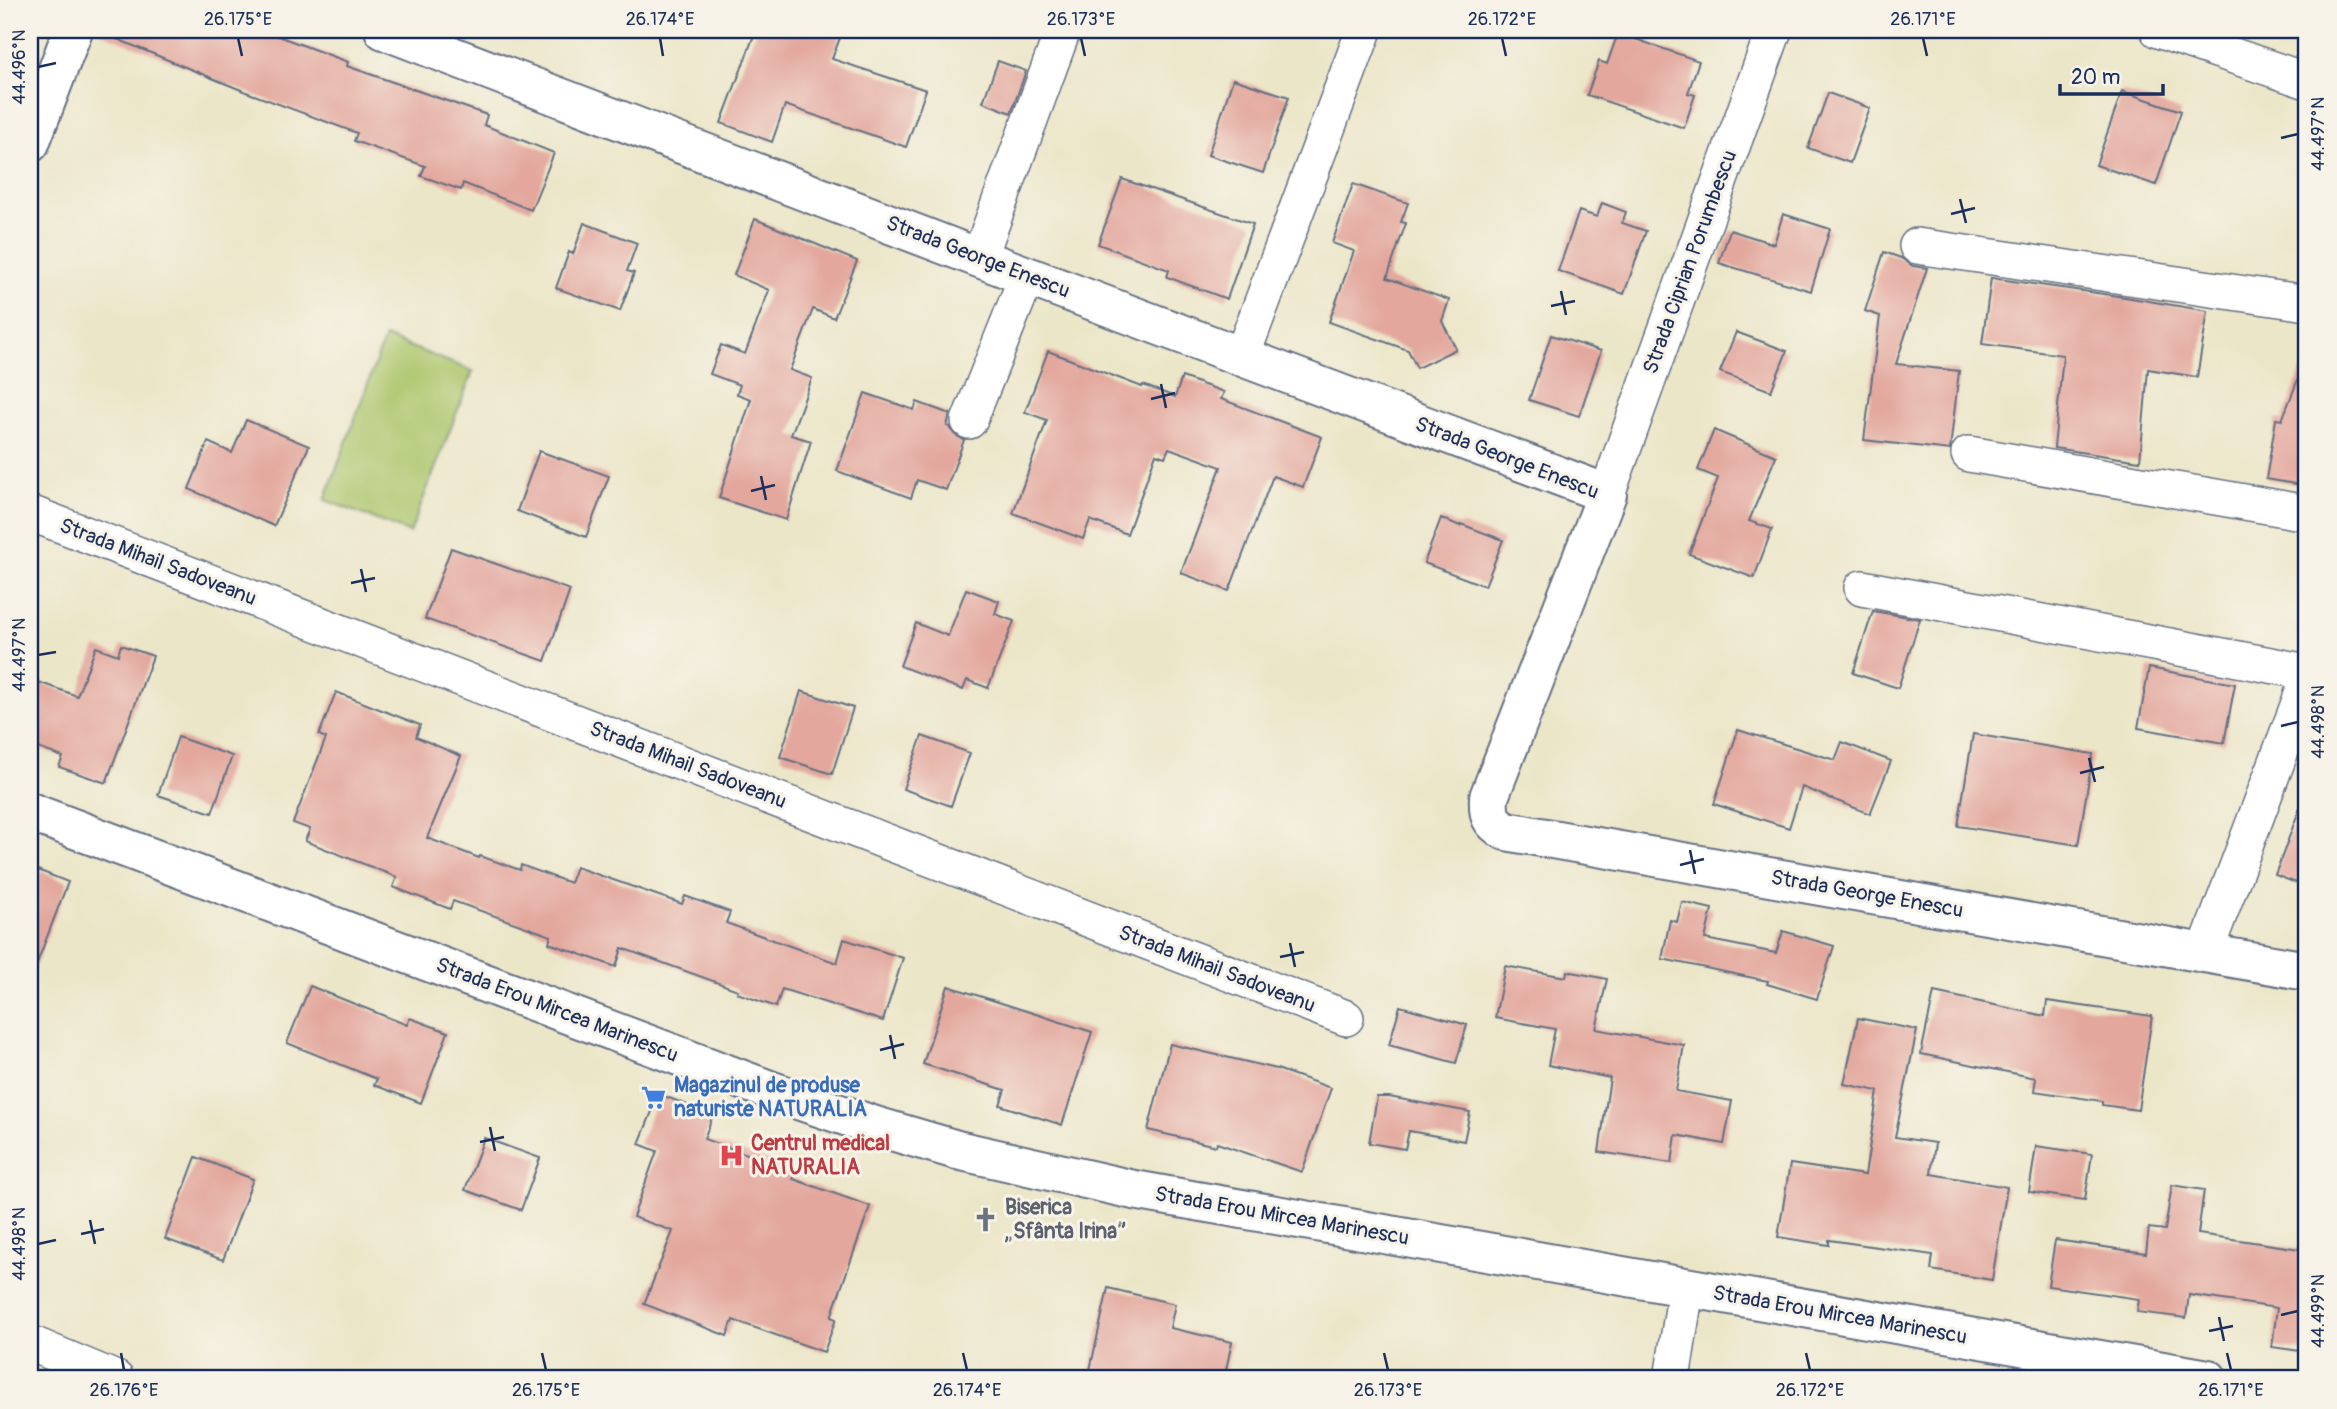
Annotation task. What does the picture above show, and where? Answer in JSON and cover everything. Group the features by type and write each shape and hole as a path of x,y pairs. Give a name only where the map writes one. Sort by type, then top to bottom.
{"street":[{"path":"30,143 73,30"},
{"name":"Strada George Enescu","path":"384,30 979,258 1607,494 1489,797 1488,813 1492,823 1506,831 2307,971"},
{"path":"979,258 1063,30"},
{"path":"1242,356 1364,30"},
{"name":"Strada Ciprian Porumbescu","path":"1607,494 1774,30"},
{"path":"2158,30 2307,81"},
{"path":"1917,246 2307,303"},
{"path":"969,421 1027,276"},
{"path":"1969,454 2307,513"},
{"name":"Strada Mihail Sadoveanu","path":"30,513 1346,1018"},
{"path":"1862,588 2307,672"},
{"path":"2205,952 2307,682"},
{"name":"Strada Erou Mircea Marinescu","path":"30,812 772,1091 970,1153 1134,1190 1686,1289 2066,1367 2208,1379"},
{"path":"1672,1379 1686,1289"},
{"path":"30,1343 116,1379"}],"green space":[{"path":"385,337 473,371 410,533 325,500"}],"building":[{"path":"95,30 262,30 348,62 347,66 487,115 484,125 554,153 531,210 463,183 461,190 421,176 425,166 354,141 357,133 246,92"},
{"path":"756,30 843,30 832,59 926,90 906,147 785,105 772,142 721,123"},
{"path":"1618,33 1699,61 1688,93 1695,95 1684,128 1587,95 1599,61 1607,64"},
{"path":"998,61 1026,71 1011,113 983,102"},
{"path":"1233,79 1289,97 1263,173 1208,155"},
{"path":"2122,91 2181,111 2156,185 2096,165"},
{"path":"1828,93 1870,108 1850,163 1808,148"},
{"path":"1122,179 1253,224 1227,299 1167,277 1169,270 1098,244"},
{"path":"1353,184 1408,203 1401,222 1406,223 1387,278 1449,300 1442,321 1456,349 1417,368 1408,350 1329,322 1354,251 1332,243"},
{"path":"1602,203 1626,212 1622,223 1646,231 1624,294 1558,271 1579,211 1597,217"},
{"path":"1783,214 1830,229 1811,291 1719,263 1730,230 1774,244"},
{"path":"755,219 857,261 834,318 813,309 790,370 812,378 791,435 811,441 786,520 719,498 751,399 737,394 740,385 710,374 721,345 745,354 769,290 734,275"},
{"path":"584,223 637,243 627,271 634,273 620,311 556,288 569,252 573,254"},
{"path":"1884,252 1913,266 1927,268 1896,364 1959,371 1950,450 1864,440 1880,316 1865,311"},
{"path":"1991,278 2208,311 2197,377 2148,369 2140,461 2054,448 2063,355 1982,344"},
{"path":"1736,332 1787,351 1771,391 1720,372"},
{"path":"1551,335 1601,351 1579,416 1529,400"},
{"path":"1048,351 1175,397 1182,377 1224,392 1221,399 1322,437 1303,487 1273,476 1229,591 1181,573 1221,467 1169,448 1165,457 1156,454 1127,534 1090,520 1083,539 1013,513 1047,420 1025,412"},
{"path":"2306,359 2307,486 2266,479 2276,419 2282,420"},
{"path":"865,393 914,410 917,402 950,414 947,426 964,440 946,490 917,480 911,498 837,471"},
{"path":"246,420 309,446 274,526 189,489 208,442 232,453"},
{"path":"1714,430 1776,456 1749,521 1772,529 1754,578 1689,554 1718,478 1698,470"},
{"path":"539,451 609,476 586,537 517,511"},
{"path":"1441,518 1503,540 1485,586 1424,563"},
{"path":"451,548 570,590 545,661 425,619"},
{"path":"966,589 999,601 995,614 1014,621 988,688 967,680 963,690 900,666 916,623 948,636"},
{"path":"1873,611 1920,619 1898,688 1853,673"},
{"path":"121,645 153,656 106,783 59,767 63,757 30,745 30,679 77,696 96,647 118,655"},
{"path":"2149,668 2235,684 2224,743 2138,728"},
{"path":"801,691 853,708 832,774 780,757"},
{"path":"336,692 420,725 416,737 461,756 427,838 479,858 480,856 520,870 521,865 570,883 576,867 682,904 685,896 730,912 726,923 837,963 844,939 903,958 883,1021 782,989 776,1007 737,993 738,990 622,948 616,967 549,943 551,936 453,901 450,909 393,887 397,877 305,841 310,829 293,823 326,738 319,735"},
{"path":"1738,730 1835,760 1842,742 1891,761 1870,814 1802,787 1789,828 1714,804"},
{"path":"1973,734 2093,754 2078,845 1958,826"},
{"path":"922,736 970,753 951,806 903,789"},
{"path":"178,737 232,756 212,813 158,795"},
{"path":"2304,797 2307,798 2307,887 2275,875"},
{"path":"30,867 68,882 32,976 30,975"},
{"path":"1682,902 1712,909 1705,939 1776,953 1783,931 1834,946 1817,999 1767,984 1768,981 1662,959 1670,920 1677,922"},
{"path":"1505,966 1566,977 1567,971 1607,979 1596,1029 1684,1045 1676,1091 1732,1101 1724,1144 1676,1135 1672,1163 1599,1152 1610,1078 1548,1065 1555,1029 1495,1018"},
{"path":"310,986 407,1025 410,1018 448,1032 421,1103 374,1085 377,1079 287,1043"},
{"path":"948,986 1092,1032 1062,1125 1000,1105 1005,1090 923,1064"},
{"path":"1934,992 2045,1016 2047,1001 2152,1016 2138,1110 2102,1105 2102,1101 2034,1091 2036,1078 1921,1054"},
{"path":"1400,1006 1467,1025 1456,1063 1389,1045"},
{"path":"1858,1018 1917,1030 1895,1137 1935,1143 1931,1174 2007,1187 1992,1280 1931,1270 1933,1255 1829,1240 1829,1245 1778,1237 1790,1164 1865,1175 1878,1091 1844,1084"},
{"path":"1170,1044 1277,1069 1331,1088 1302,1172 1217,1143 1216,1146 1148,1130"},
{"path":"659,1094 713,1115 704,1139 796,1171 793,1179 870,1206 831,1317 836,1319 824,1352 733,1320 727,1336 644,1304 673,1231 633,1217 657,1151 639,1144"},
{"path":"1377,1097 1470,1112 1464,1141 1409,1131 1405,1149 1369,1143"},
{"path":"484,1138 540,1158 521,1210 465,1190"},
{"path":"2036,1146 2092,1154 2085,1200 2029,1192"},
{"path":"196,1157 253,1179 223,1260 165,1239"},
{"path":"2172,1185 2204,1190 2198,1234 2307,1250 2307,1352 2272,1347 2277,1308 2189,1295 2186,1318 2137,1312 2139,1299 2048,1286 2055,1240 2146,1253 2149,1228 2165,1230"},
{"path":"1108,1288 1175,1304 1170,1328 1232,1342 1224,1379 1088,1379"}],"place":[{"name":"Magazinul de produse naturiste NATURALIA","path":"654,1097"},
{"name":"Centrul medical NATURALIA","path":"731,1155"},
{"name":"Biserica „Sfânta Irina”","path":"985,1219"}]}
